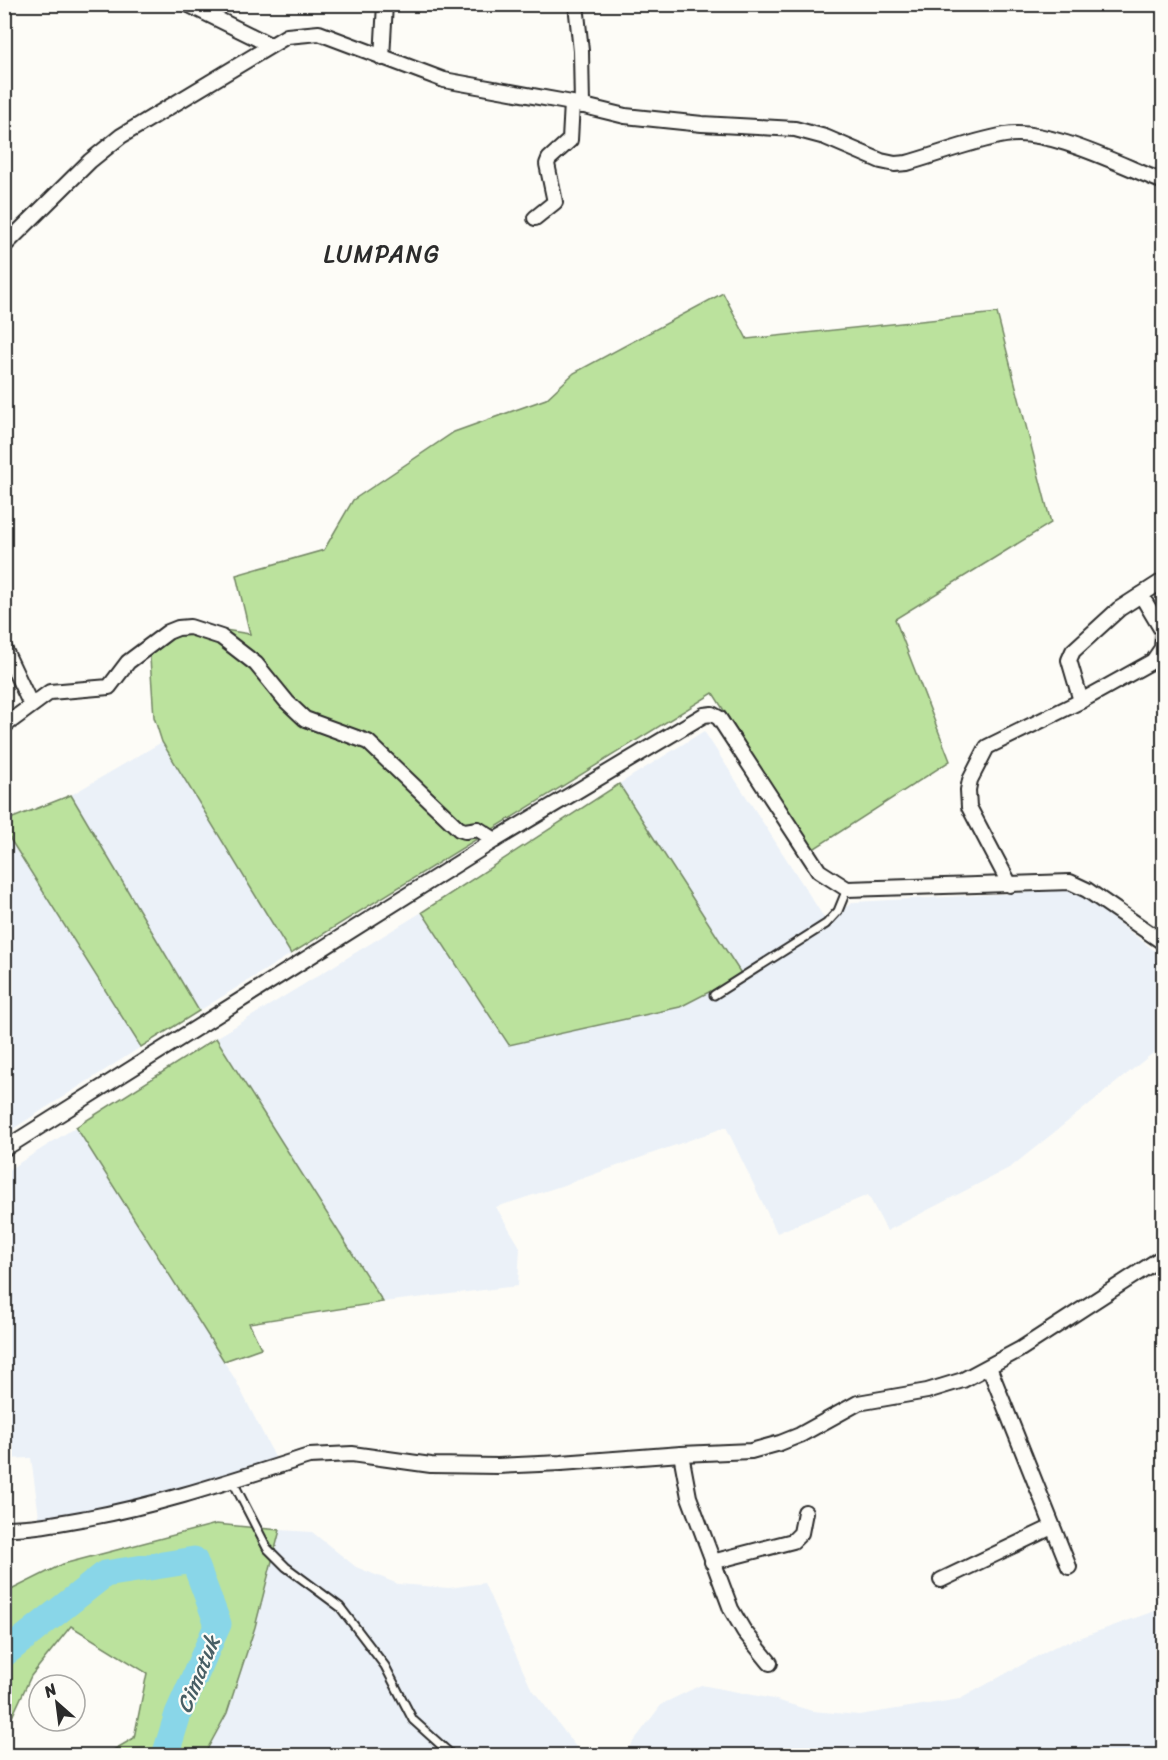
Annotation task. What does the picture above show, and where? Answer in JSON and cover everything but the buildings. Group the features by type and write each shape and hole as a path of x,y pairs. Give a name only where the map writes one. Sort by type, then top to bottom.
{"street":[{"path":"187,4 270,45"},
{"path":"382,58 385,4"},
{"path":"535,218 555,202 549,159 570,140 577,105 581,51 576,4"},
{"path":"4,246 90,161 121,136 287,36 319,33 444,80 625,116 702,124 795,129 825,137 881,161 895,164 907,163 1007,135 1031,134 1054,138 1164,182"},
{"path":"1081,700 1069,660 1073,651 1119,609 1164,580"},
{"path":"1010,885 969,807 970,780 987,747 1081,700 1153,660 1162,648 1163,632 1141,595"},
{"path":"4,726 50,692 109,687 128,662 168,632 190,627 221,638 256,664 287,702 305,719 368,742 459,829 465,831 478,829 495,840"},
{"path":"4,648 31,705"},
{"path":"4,1149 495,840 704,715 712,714 719,718 819,871 847,889 1070,882 1087,890 1164,943"},
{"path":"4,1528 32,1528 106,1514 179,1496 309,1456 352,1454 431,1465 498,1466 751,1451 800,1435 858,1403 927,1391 963,1380 1019,1350 1164,1256"},
{"path":"989,1367 1069,1567"},
{"path":"681,1454 688,1497 712,1562 735,1616 770,1663"},
{"path":"712,1562 793,1541 801,1533 805,1512"},
{"path":"941,1580 1052,1527"}],"lane":[{"path":"714,995 826,924 838,911 847,889"},
{"path":"232,1480 267,1548 286,1568 340,1607 385,1666 413,1720 453,1755"}],"shaded area":[{"path":"704,731 825,919 854,902 1075,890 1163,957 1163,1045 1011,1167 887,1231 868,1195 777,1233 726,1127 496,1207 520,1247 518,1286 383,1302 216,1038 422,912 509,1045 741,974 619,784"},
{"path":"162,742 291,954 199,1011 71,795"},
{"path":"4,831 141,1047 5,1134 4,1134"},
{"path":"76,1127 235,1379 279,1465 192,1489 40,1524 31,1458 5,1459 5,1172"},
{"path":"280,1530 312,1532 356,1567 398,1584 449,1588 484,1583 530,1686 582,1755 204,1756 227,1713 255,1627"},
{"path":"1163,1608 1163,1755 623,1755 662,1704 701,1685 773,1699 812,1711 859,1715 960,1699 1054,1647"}],"green space":[{"path":"723,293 747,339 997,313 1051,523 895,619 950,761 812,850 713,693 291,954 162,742 154,717 149,643 206,627 250,634 236,575 324,550 353,500 454,432 546,399 574,373"},
{"path":"619,784 742,975 680,1007 509,1045 422,912"},
{"path":"71,795 199,1011 141,1047 5,831 5,821"},
{"path":"216,1038 383,1302 249,1323 261,1348 224,1361 76,1127"},
{"path":"216,1524 280,1530 255,1627 227,1713 204,1755 105,1755 134,1738 147,1673 71,1626 33,1673 27,1673 27,1685 5,1732 5,1593 63,1564"}],"waterway":[{"name":"Cimatuk","path":"4,1654 105,1574 194,1560 218,1624 178,1714 165,1756"}],"district":[{"name":"LUMPANG","path":"382,254"}]}
